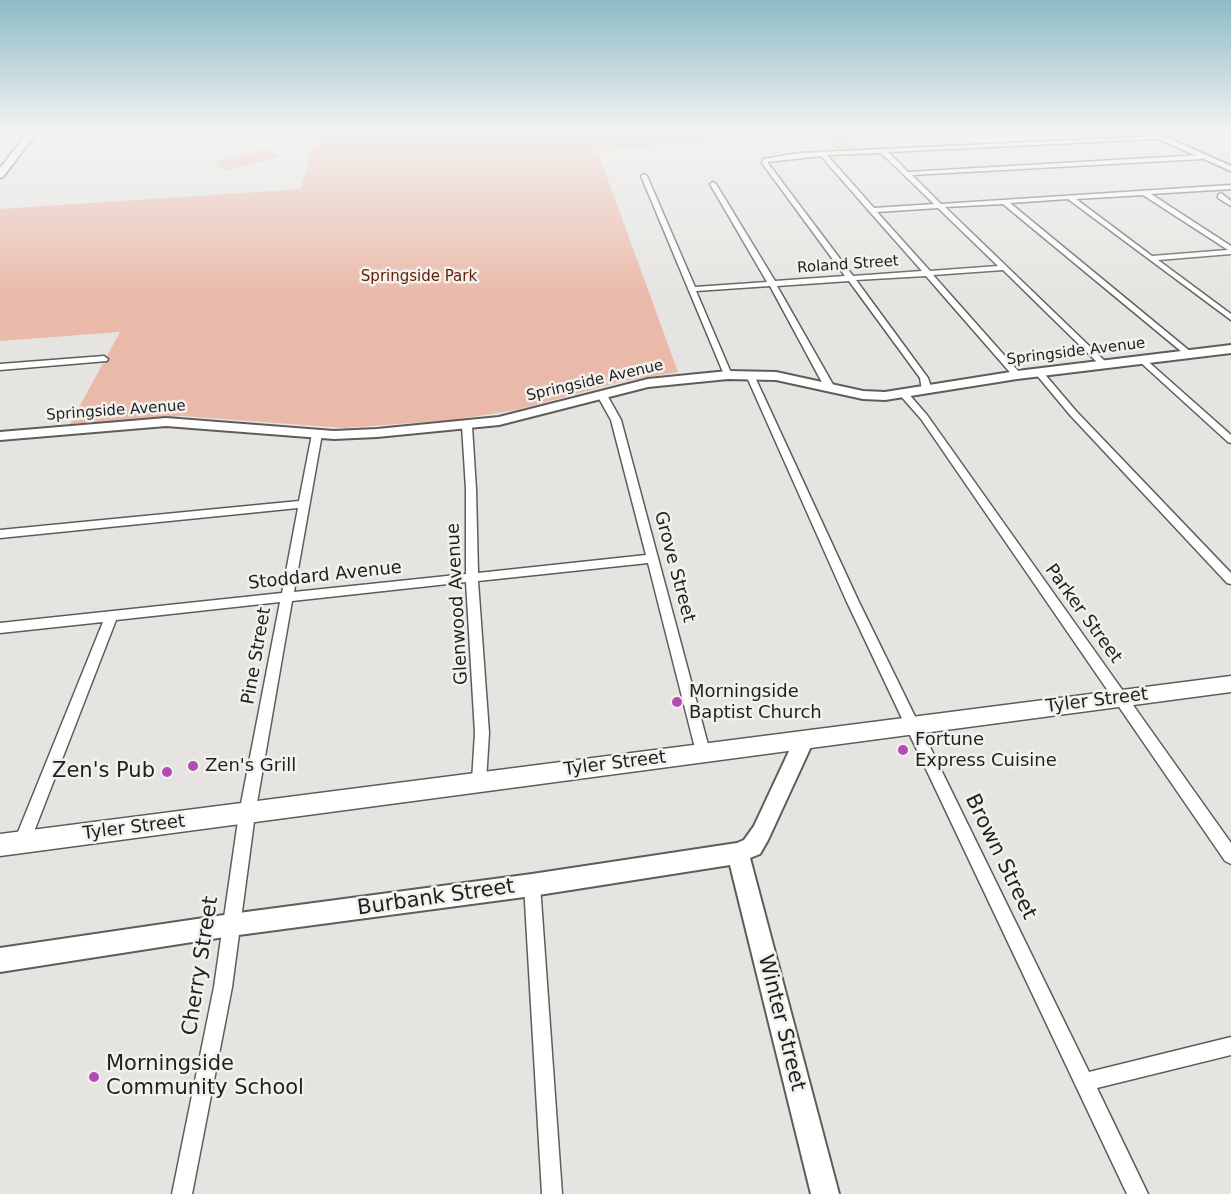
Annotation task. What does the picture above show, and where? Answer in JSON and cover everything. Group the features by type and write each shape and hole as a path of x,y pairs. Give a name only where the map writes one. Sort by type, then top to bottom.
{"main road":[{"name":"Tyler Street","path":"11,843 1231,684"}],"street":[{"path":"649,187 728,375"},
{"path":"714,187 830,388"},
{"path":"782,187 916,366 924,378 927,390"},
{"path":"851,187 1017,375"},
{"path":"920,187 1105,365"},
{"path":"871,210 1231,187"},
{"path":"1145,193 1231,250"},
{"path":"1231,196 1221,195 1220,197 1231,204"},
{"path":"1069,197 1231,318"},
{"path":"1004,201 1188,354"},
{"path":"1150,258 1231,250"},
{"name":"Roland Street","path":"693,289 1004,268"},
{"name":"Springside Avenue","path":"0,436 166,422 334,435 467,426 531,414 648,382 750,375 802,380 863,395 904,394 1017,375 1231,349"},
{"path":"0,367 104,360"},
{"path":"1143,360 1231,440"},
{"path":"1039,373 1073,413 1231,580"},
{"name":"Brown Street","path":"750,375 813,516 1138,1194"},
{"name":"Parker Street","path":"904,394 924,417 1231,856"},
{"name":"Grove Street","path":"602,395 616,420 703,752"},
{"name":"Glenwood Avenue","path":"467,426 471,489 472,577 482,734 479,781"},
{"name":"Pine Street","path":"247,814 317,434"},
{"path":"0,534 305,504"},
{"name":"Stoddard Avenue","path":"0,628 111,618 653,558"},
{"path":"11,843 111,618"},
{"path":"738,853 752,847 761,833 804,740"},
{"name":"Cherry Street","path":"182,1194 223,987 247,814"},
{"name":"Burbank Street","path":"0,960 231,925 532,885 738,853"},
{"name":"Winter Street","path":"738,853 825,1194"},
{"path":"532,885 552,1194"},
{"path":"1085,1082 1231,1046"}],"green space":[{"name":"Springside Park","path":"302,187 610,187 678,372 624,381 516,410 453,420 344,428 183,416 70,424 120,332 0,341 0,209 301,189"}],"place":[{"name":"Morningside Baptist Church","path":"677,702"},
{"name":"Fortune Express Cuisine","path":"903,750"},
{"name":"Zen's Grill","path":"193,766"},
{"name":"Zen's Pub","path":"167,772"},
{"name":"Morningside Community School","path":"94,1077"}]}
